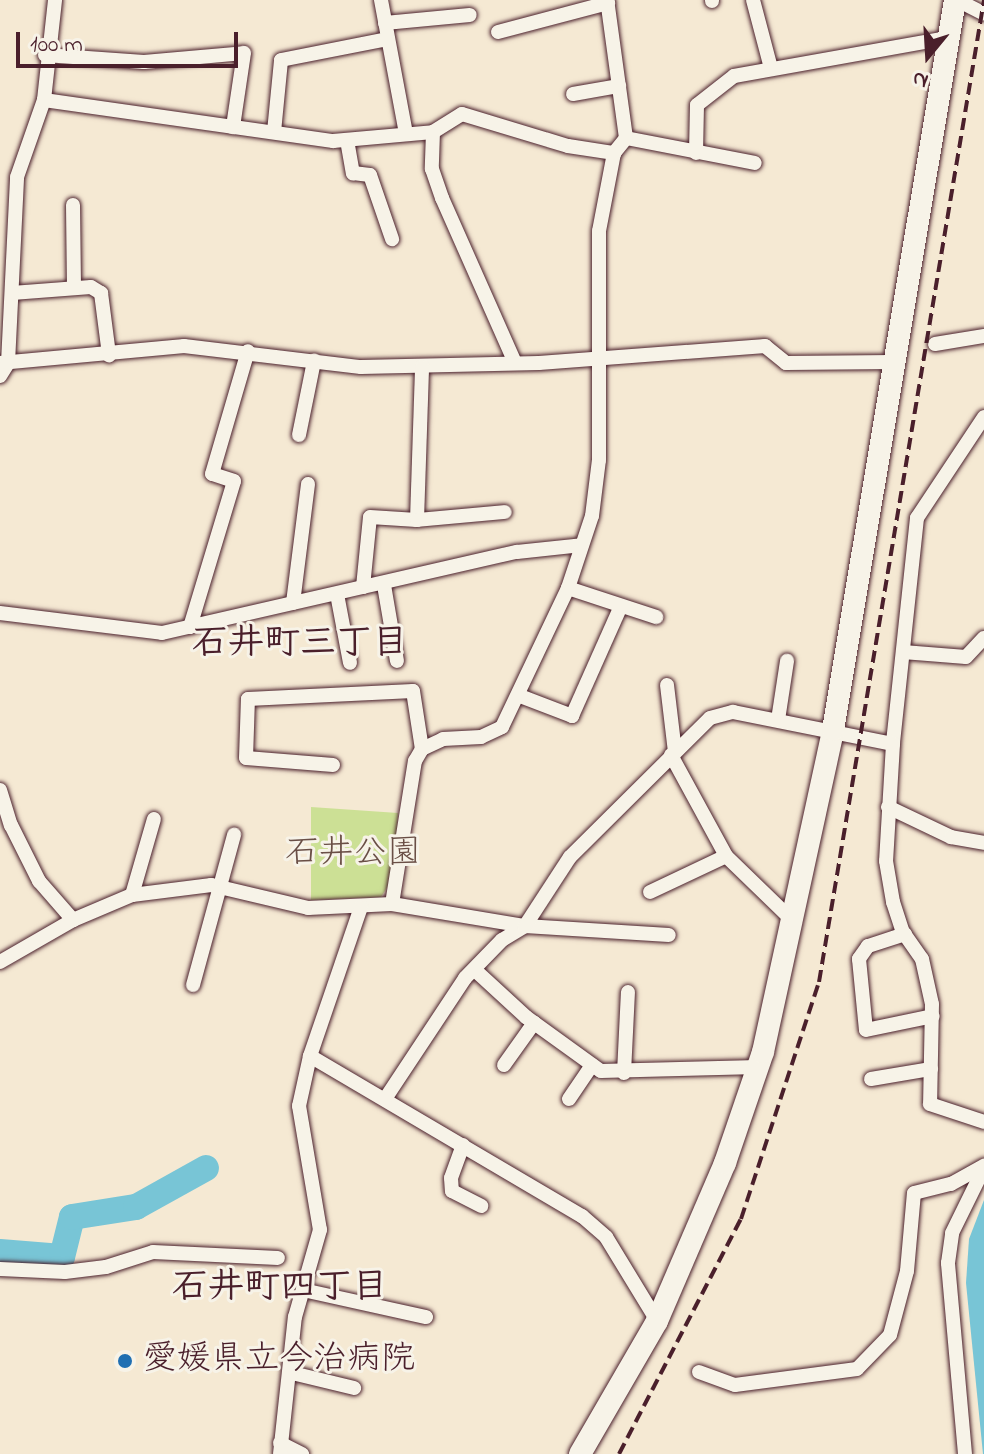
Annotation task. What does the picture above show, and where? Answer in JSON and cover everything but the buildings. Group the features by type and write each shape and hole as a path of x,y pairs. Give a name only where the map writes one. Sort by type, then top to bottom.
{"street":[{"path":"55,0 45,55 44,100 17,177 12,293 3,367 184,346 314,361 422,367 765,346 786,363 893,362"},
{"path":"381,0 406,134"},
{"path":"753,0 771,68"},
{"path":"580,1454 657,1321 725,1163 758,1067 833,730 956,0 984,14"},
{"path":"392,904 415,761 422,749 443,739 481,737 502,727 520,696 568,588 592,516 599,460 599,231 614,153 626,138 607,1 498,32"},
{"path":"385,23 470,15"},
{"path":"696,153 697,105 734,76 948,38"},
{"path":"274,132 281,60 387,39"},
{"path":"45,55 144,62 244,53 233,127"},
{"path":"573,94 619,86"},
{"path":"44,100 347,140 433,132 462,114 568,146 614,153"},
{"path":"433,132 432,169 442,198 515,363"},
{"path":"626,138 755,163"},
{"path":"347,140 353,173 370,175 392,239"},
{"path":"73,205 74,288"},
{"path":"12,293 91,287 101,293 109,355"},
{"path":"935,344 984,336"},
{"path":"190,627 234,481 212,474 248,351"},
{"path":"299,435 314,361"},
{"path":"417,520 422,367"},
{"path":"984,417 917,518 893,744 886,861 905,934 922,959 933,1016 930,1104 984,1122"},
{"path":"293,603 308,484"},
{"path":"363,587 370,517 417,520 505,512"},
{"path":"0,613 162,633 363,587 384,585 517,552 582,545"},
{"path":"384,585 397,661"},
{"path":"568,588 656,617"},
{"path":"337,594 350,663"},
{"path":"520,696 572,716 621,606"},
{"path":"903,652 966,657 984,638"},
{"path":"778,720 787,661"},
{"path":"667,685 673,753 726,856 792,920"},
{"path":"333,765 246,758 248,699 413,691 422,749"},
{"path":"385,1099 406,1060 502,940 525,926 570,857 710,718 733,712 893,744"},
{"path":"0,790 11,825 39,881 73,920"},
{"path":"888,807 951,837 984,843"},
{"path":"132,895 154,819"},
{"path":"193,985 234,835"},
{"path":"650,892 726,856"},
{"path":"0,962 73,920 132,895 219,887 308,908 392,904 525,926 669,935"},
{"path":"302,1454 280,1448 292,1373 295,1317 320,1230 299,1126 310,1056 361,907"},
{"path":"905,934 868,946 859,959 866,1030 933,1016"},
{"path":"476,971 534,1023 592,1065 624,1073 758,1067"},
{"path":"624,1073 628,992"},
{"path":"504,1065 534,1023"},
{"path":"310,1056 582,1216 606,1237 657,1321"},
{"path":"569,1099 592,1065"},
{"path":"871,1079 931,1069"},
{"path":"463,1145 451,1178 452,1191 481,1206"},
{"path":"699,1372 735,1385 857,1369 890,1335 907,1271 914,1193 951,1184 984,1167"},
{"path":"965,1454 948,1263 952,1233 984,1167"},
{"path":"0,1269 65,1272 106,1267 153,1252 278,1258"},
{"path":"303,1290 426,1317"},
{"path":"292,1373 354,1388"}],"green space":[{"name":"石井公園","path":"311,807 398,813 395,875 381,897 311,900"}],"water":[{"path":"984,1200 983,1454 966,1283 969,1239"}],"waterway":[{"path":"0,1252 62,1257 72,1217 136,1207 206,1168"}],"railway":[{"path":"619,1454 741,1219 819,982 984,0"}],"place":[{"name":"愛媛県立今治病院","path":"125,1361"}],"district":[{"name":"石井町三丁目","path":"300,645"},
{"name":"石井町四丁目","path":"280,1289"}]}
